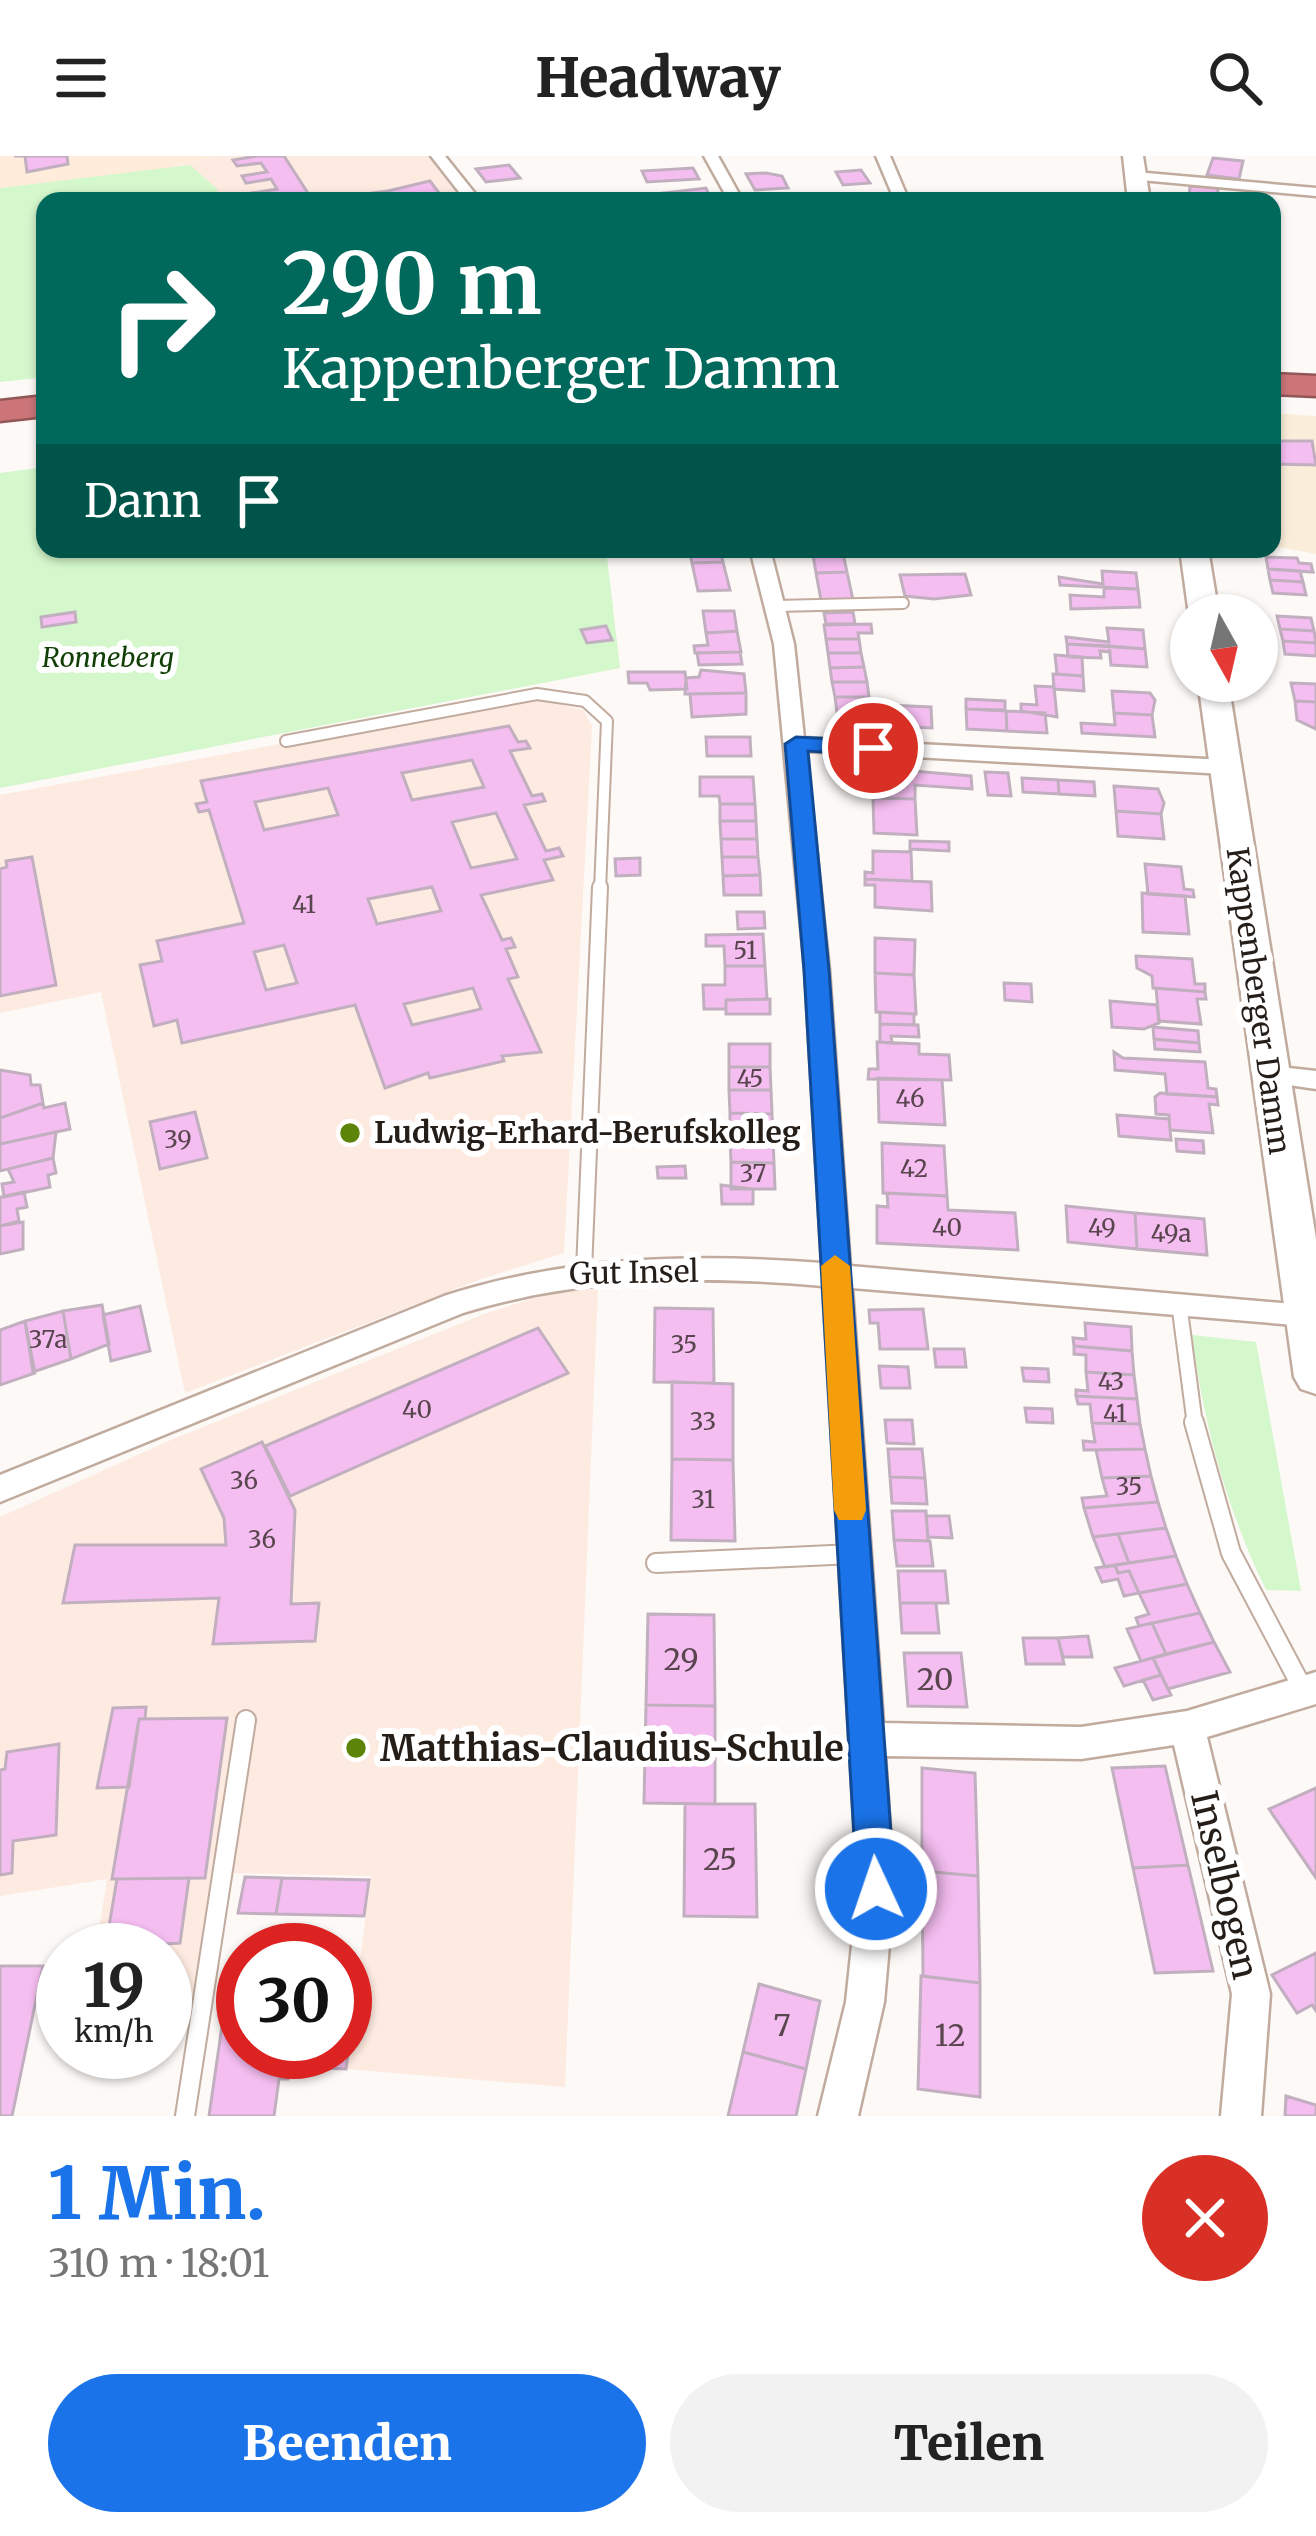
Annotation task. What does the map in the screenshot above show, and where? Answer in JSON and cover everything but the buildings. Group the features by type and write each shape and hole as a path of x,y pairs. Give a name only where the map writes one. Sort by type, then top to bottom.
{"highway":[{"path":"1281,367 1316,368"},
{"path":"1281,384 1316,386"},
{"path":"0,411 36,407"},
{"path":"0,427 36,423"}],"main road":[{"path":"1195,558 1201,594"},
{"name":"Kappenberger Damm","path":"1216,702 1271,1076 1306,1257 1307,1315 1316,1377"}],"street":[{"path":"437,156 467,192"},
{"path":"711,156 731,192"},
{"path":"883,156 898,192"},
{"path":"1134,166 1316,192"},
{"path":"763,558 776,606 796,744 876,1889 865,2002 838,2116"},
{"path":"796,744 1225,767"},
{"path":"1271,1076 1316,1080"},
{"name":"Gut Insel","path":"0,1489 454,1304 517,1281 584,1270 836,1276 1307,1315"},
{"path":"867,1739 1081,1744 1187,1726 1310,1689"},
{"name":"Inselbogen","path":"1187,1726 1252,1994 1241,2116"}],"lane":[{"path":"776,606 903,603"},
{"path":"286,741 537,694 585,701 607,721 584,1270"},
{"path":"1179,1303 1195,1450 1208,1492 1251,1598 1310,1689"},
{"path":"656,1563 853,1554"},
{"path":"185,2116 245,1720"}],"shaded area":[{"path":"0,156 212,156 165,170 0,188"},
{"path":"212,156 428,156 455,192 211,192 190,165 180,166"},
{"path":"1281,414 1316,416 1316,554 1281,548"},
{"name":"Ludwig-Erhard-Berufskolleg","path":"534,698 583,710 592,726 564,1253 484,1278 185,1393 101,992 0,1013 0,795"},
{"name":"Matthias-Claudius-Schule","path":"598,1289 565,2087 372,2071 372,1923 365,1923 371,1876 233,1873 225,1923 216,1923 216,1978 209,2021 192,2021 192,1923 100,1923 107,1879 0,1896 0,1517 171,1440 484,1314 550,1293"}],"green space":[{"path":"190,165 217,192 36,192 36,378 0,382 0,188"},
{"name":"Ronneberg","path":"36,468 36,558 607,558 620,668 0,788 0,473"},
{"path":"1192,1335 1256,1342 1301,1591 1266,1590 1252,1559 1218,1466"}],"slow traffic":[{"path":"835,1266 850,1510"}],"place":[{"name":"Ludwig-Erhard-Berufskolleg","path":"350,1133"},
{"name":"Matthias-Claudius-Schule","path":"356,1748"}],"route":[{"path":"873,748 796,744 817,970 876,1889"}]}
